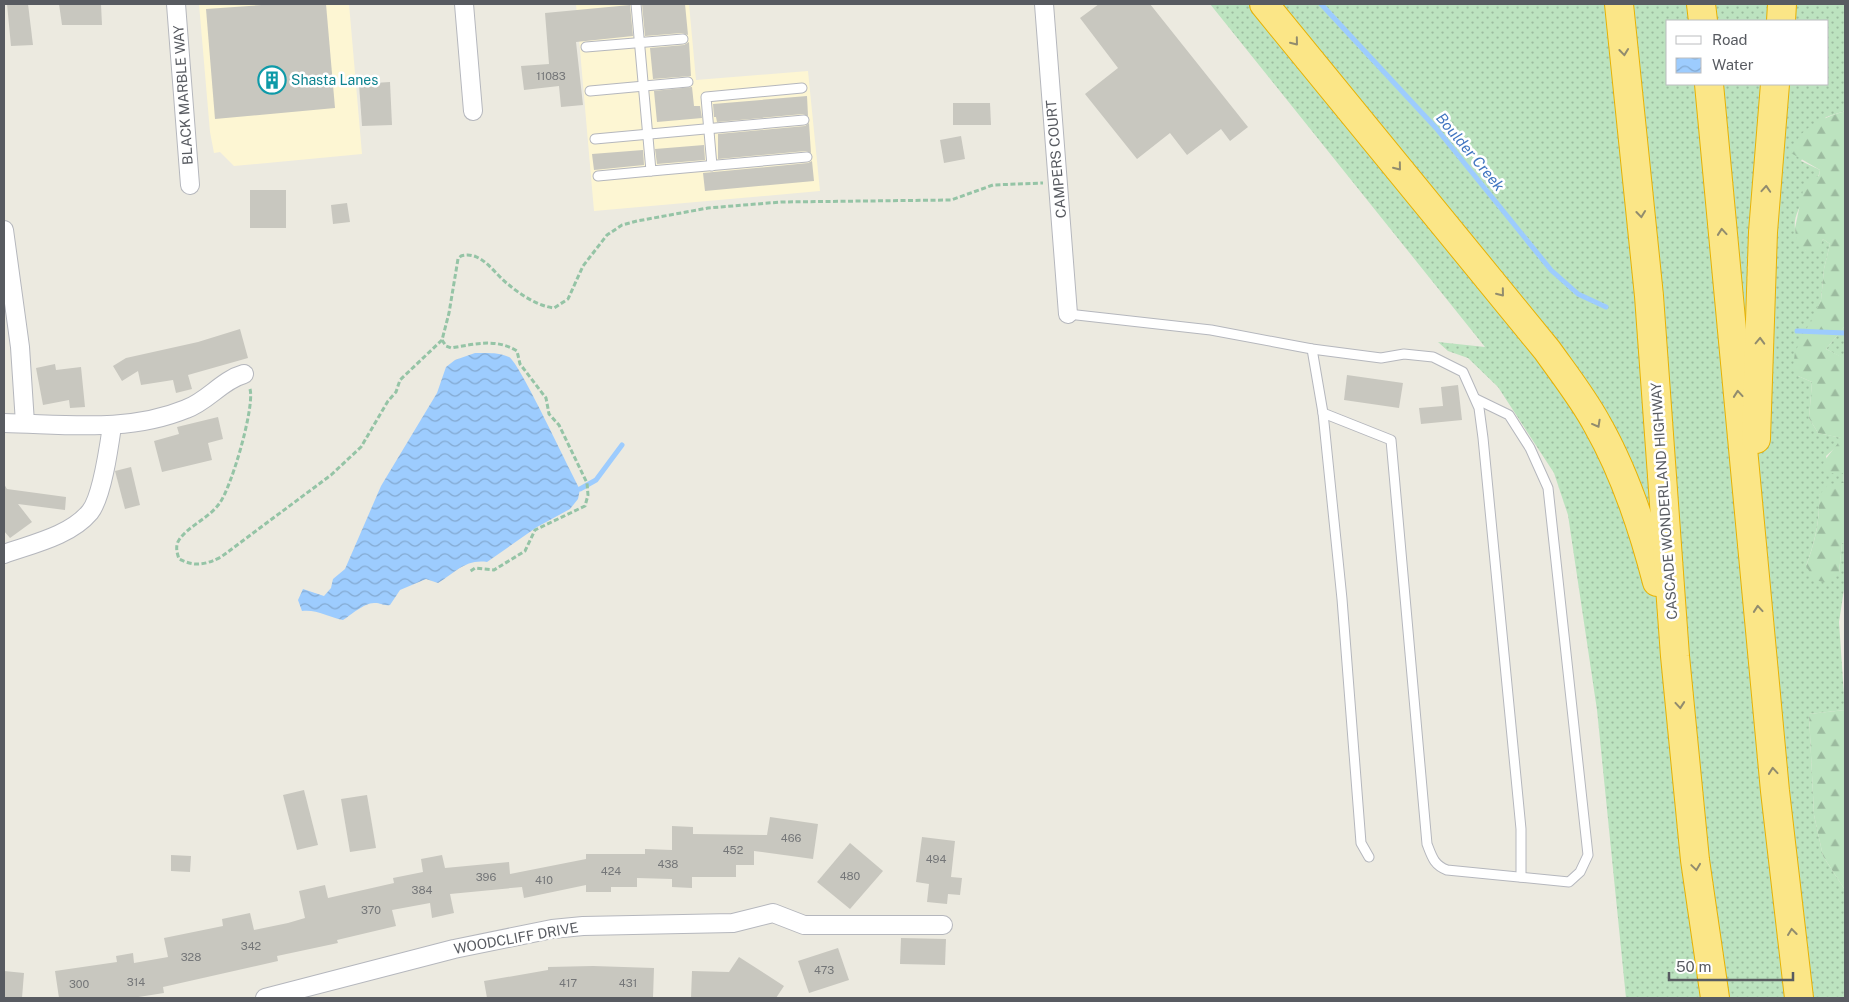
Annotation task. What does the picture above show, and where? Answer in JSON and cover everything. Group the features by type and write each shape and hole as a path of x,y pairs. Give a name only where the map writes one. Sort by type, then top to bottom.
{"highway":[{"path":"1264,4 1547,350 1590,411 1626,483 1648,548 1675,656"},
{"name":"CASCADE WONDERLAND HIGHWAY","path":"1620,4 1649,296 1675,656 1695,860 1715,998"},
{"path":"1701,4 1703,20"},
{"path":"1781,20 1782,4"},
{"path":"1708,85 1775,791 1799,998"},
{"path":"1752,547 1763,232 1775,85"}],"street":[{"name":"BLACK MARBLE WAY","path":"176,4 190,185"},
{"path":"464,4 473,111"},
{"name":"CAMPERS COURT","path":"1044,4 1068,314"},
{"path":"4,230 20,347 24,423"},
{"path":"4,423 112,426 186,409 209,396 231,378 244,374"},
{"path":"4,554 65,531 89,512 95,504 106,462 112,426"},
{"name":"WOODCLIFF DRIVE","path":"265,998 454,949 552,929 583,926 733,923 773,914 804,925 943,925"}],"lane":[{"path":"636,4 651,171"},
{"path":"586,47 683,39"},
{"path":"590,91 688,82"},
{"path":"712,166 706,97 802,88"},
{"path":"595,139 804,120"},
{"path":"598,176 807,157"},
{"path":"1068,314 1211,330 1312,349 1381,358 1404,354 1433,357 1463,372 1476,399 1483,438 1521,829 1521,877"},
{"path":"1312,349 1323,413 1352,710 1361,844 1368,858"},
{"path":"1323,413 1391,440 1427,844 1432,857 1438,866 1447,870 1569,882 1580,872 1588,854 1548,488 1530,448 1509,415 1476,399"}],"path":[{"path":"244,374 251,392 251,406 227,490 219,505 180,538 176,544 179,559 188,563 205,564 221,556 354,456 396,392 400,380 442,340 449,313 458,259 461,256 475,256 488,264 510,287 540,304 554,308 568,299 583,266 607,235 622,225 637,221 708,208 781,202 951,200 993,185 1058,182"},
{"path":"442,340 446,346 452,348 496,342 508,345 517,351 520,364 546,398 549,414 559,425 587,483 588,494 585,506 535,530 525,551 494,570 475,568 469,572"}],"shaded area":[{"path":"199,4 349,4 362,154 234,166 220,152 214,153 210,132"},
{"path":"576,4 689,4 696,80 808,71 820,191 594,211"}],"green space":[{"path":"1210,4 1845,4 1845,111 1826,117 1801,161 1820,170 1818,177 1797,213 1795,229 1806,251 1817,251 1823,239 1830,244 1824,269 1821,300 1811,323 1798,376 1812,382 1809,418 1818,433 1842,438 1826,456 1828,473 1843,473 1844,483 1819,495 1816,531 1806,566 1839,573 1842,543 1845,542 1845,583 1839,622 1845,710 1809,714 1814,815 1823,856 1845,890 1845,998 1626,998 1597,710 1568,515 1554,473 1498,387 1468,358 1448,351 1438,342 1485,347"},
{"path":"1845,111 1845,326 1826,349 1842,357 1845,362 1845,542 1842,543 1839,573 1828,583 1815,580 1806,566 1816,531 1819,495 1829,484 1844,483 1843,473 1828,473 1822,466 1841,438 1818,433 1809,418 1812,382 1798,376 1793,368 1795,352 1821,300 1824,269 1830,244 1823,239 1818,251 1806,251 1797,245 1795,228 1805,181 1819,176 1820,170 1791,153 1805,130 1819,121"},
{"path":"1845,326 1845,362 1841,357 1826,349"},
{"path":"1845,710 1845,890 1823,856 1814,815 1809,714"}],"water":[{"path":"475,353 501,354 509,357 515,364 580,489 578,499 570,509 537,527 487,562 466,565 438,583 426,579 400,590 390,605 371,603 358,609 343,620 317,612 302,611 298,600 303,589 324,596 331,588 333,579 345,569 381,486 437,393 446,367 455,360"}],"building":[{"path":"7,4 28,4 33,45 11,46"},
{"path":"59,4 101,4 102,25 62,25"},
{"name":"Shasta Lanes","path":"277,4 326,4 335,108 215,119 206,9"},
{"path":"642,4 685,4 688,35 682,33 645,36"},
{"path":"1099,4 1150,4 1248,127 1230,141 1221,129 1187,155 1170,133 1137,159 1085,94 1118,68 1080,18"},
{"path":"630,5 633,36 576,42 583,105 561,107 559,86 524,90 521,66 549,64 545,13"},
{"path":"689,42 691,76 653,79 650,48 684,45"},
{"path":"390,82 392,125 362,126 359,84"},
{"path":"692,87 694,106 700,106 702,118 657,122 654,91"},
{"path":"807,96 808,116 803,114 717,122 716,117 714,117 713,104"},
{"path":"953,103 990,103 991,125 953,125"},
{"path":"809,123 811,153 806,151 718,159 718,134 805,126"},
{"path":"961,136 965,159 944,163 940,140"},
{"path":"704,145 705,160 657,164 655,149"},
{"path":"643,150 644,165 594,170 592,154"},
{"path":"812,161 814,181 705,191 703,173 808,163"},
{"path":"250,190 286,190 286,228 250,228"},
{"path":"347,203 350,222 333,224 331,205"},
{"path":"240,329 248,358 188,375 192,389 176,393 173,380 141,385 138,371 122,381 113,366 126,358 198,342"},
{"path":"55,364 56,370 81,367 85,407 70,408 69,400 43,405 36,368"},
{"path":"1347,375 1403,383 1399,408 1344,400"},
{"path":"1458,385 1462,420 1421,424 1419,408 1443,406 1441,387"},
{"path":"218,417 223,439 208,443 212,460 162,472 154,441 179,434 177,427"},
{"path":"131,467 140,505 125,509 115,471"},
{"path":"4,484 7,489 66,497 65,510 18,504 32,522 10,538 4,531"},
{"path":"304,790 318,845 297,850 283,795"},
{"path":"367,795 376,848 350,852 341,799"},
{"path":"770,817 818,824 813,859 754,851 754,865 736,865 736,877 692,877 692,888 672,887 672,879 637,878 637,887 611,887 611,892 586,892 586,885 524,898 522,887 450,894 454,913 432,918 430,903 392,910 396,926 337,940 338,943 277,956 278,961 163,987 164,993 132,998 59,998 55,971 117,962 116,956 133,953 134,963 168,957 164,938 223,926 222,919 250,913 254,930 305,918 299,891 325,885 328,898 394,883 393,878 423,872 421,859 442,855 445,868 509,862 510,874 586,859 586,854 645,854 645,849 672,850 672,826 693,827 693,834 767,835"},
{"path":"922,837 955,841 951,877 962,878 960,895 948,894 947,904 927,902 929,884 916,882"},
{"path":"850,843 883,871 850,909 817,882"},
{"path":"171,855 191,856 190,872 171,871"},
{"path":"901,938 946,939 945,965 900,964"},
{"path":"838,948 849,980 809,993 798,961"},
{"path":"739,957 784,986 776,998 691,998 692,971 729,972"},
{"path":"548,967 654,968 653,998 487,998 484,981 548,970"},
{"path":"4,971 24,973 22,998 4,998"}],"waterway":[{"name":"Boulder Creek","path":"1321,4 1436,128 1551,270 1578,294 1606,307"},
{"name":"Boulder Creek","path":"1797,331 1845,333"},
{"path":"580,489 596,480 622,445"}],"place":[{"name":"Shasta Lanes","path":"272,80"}]}
